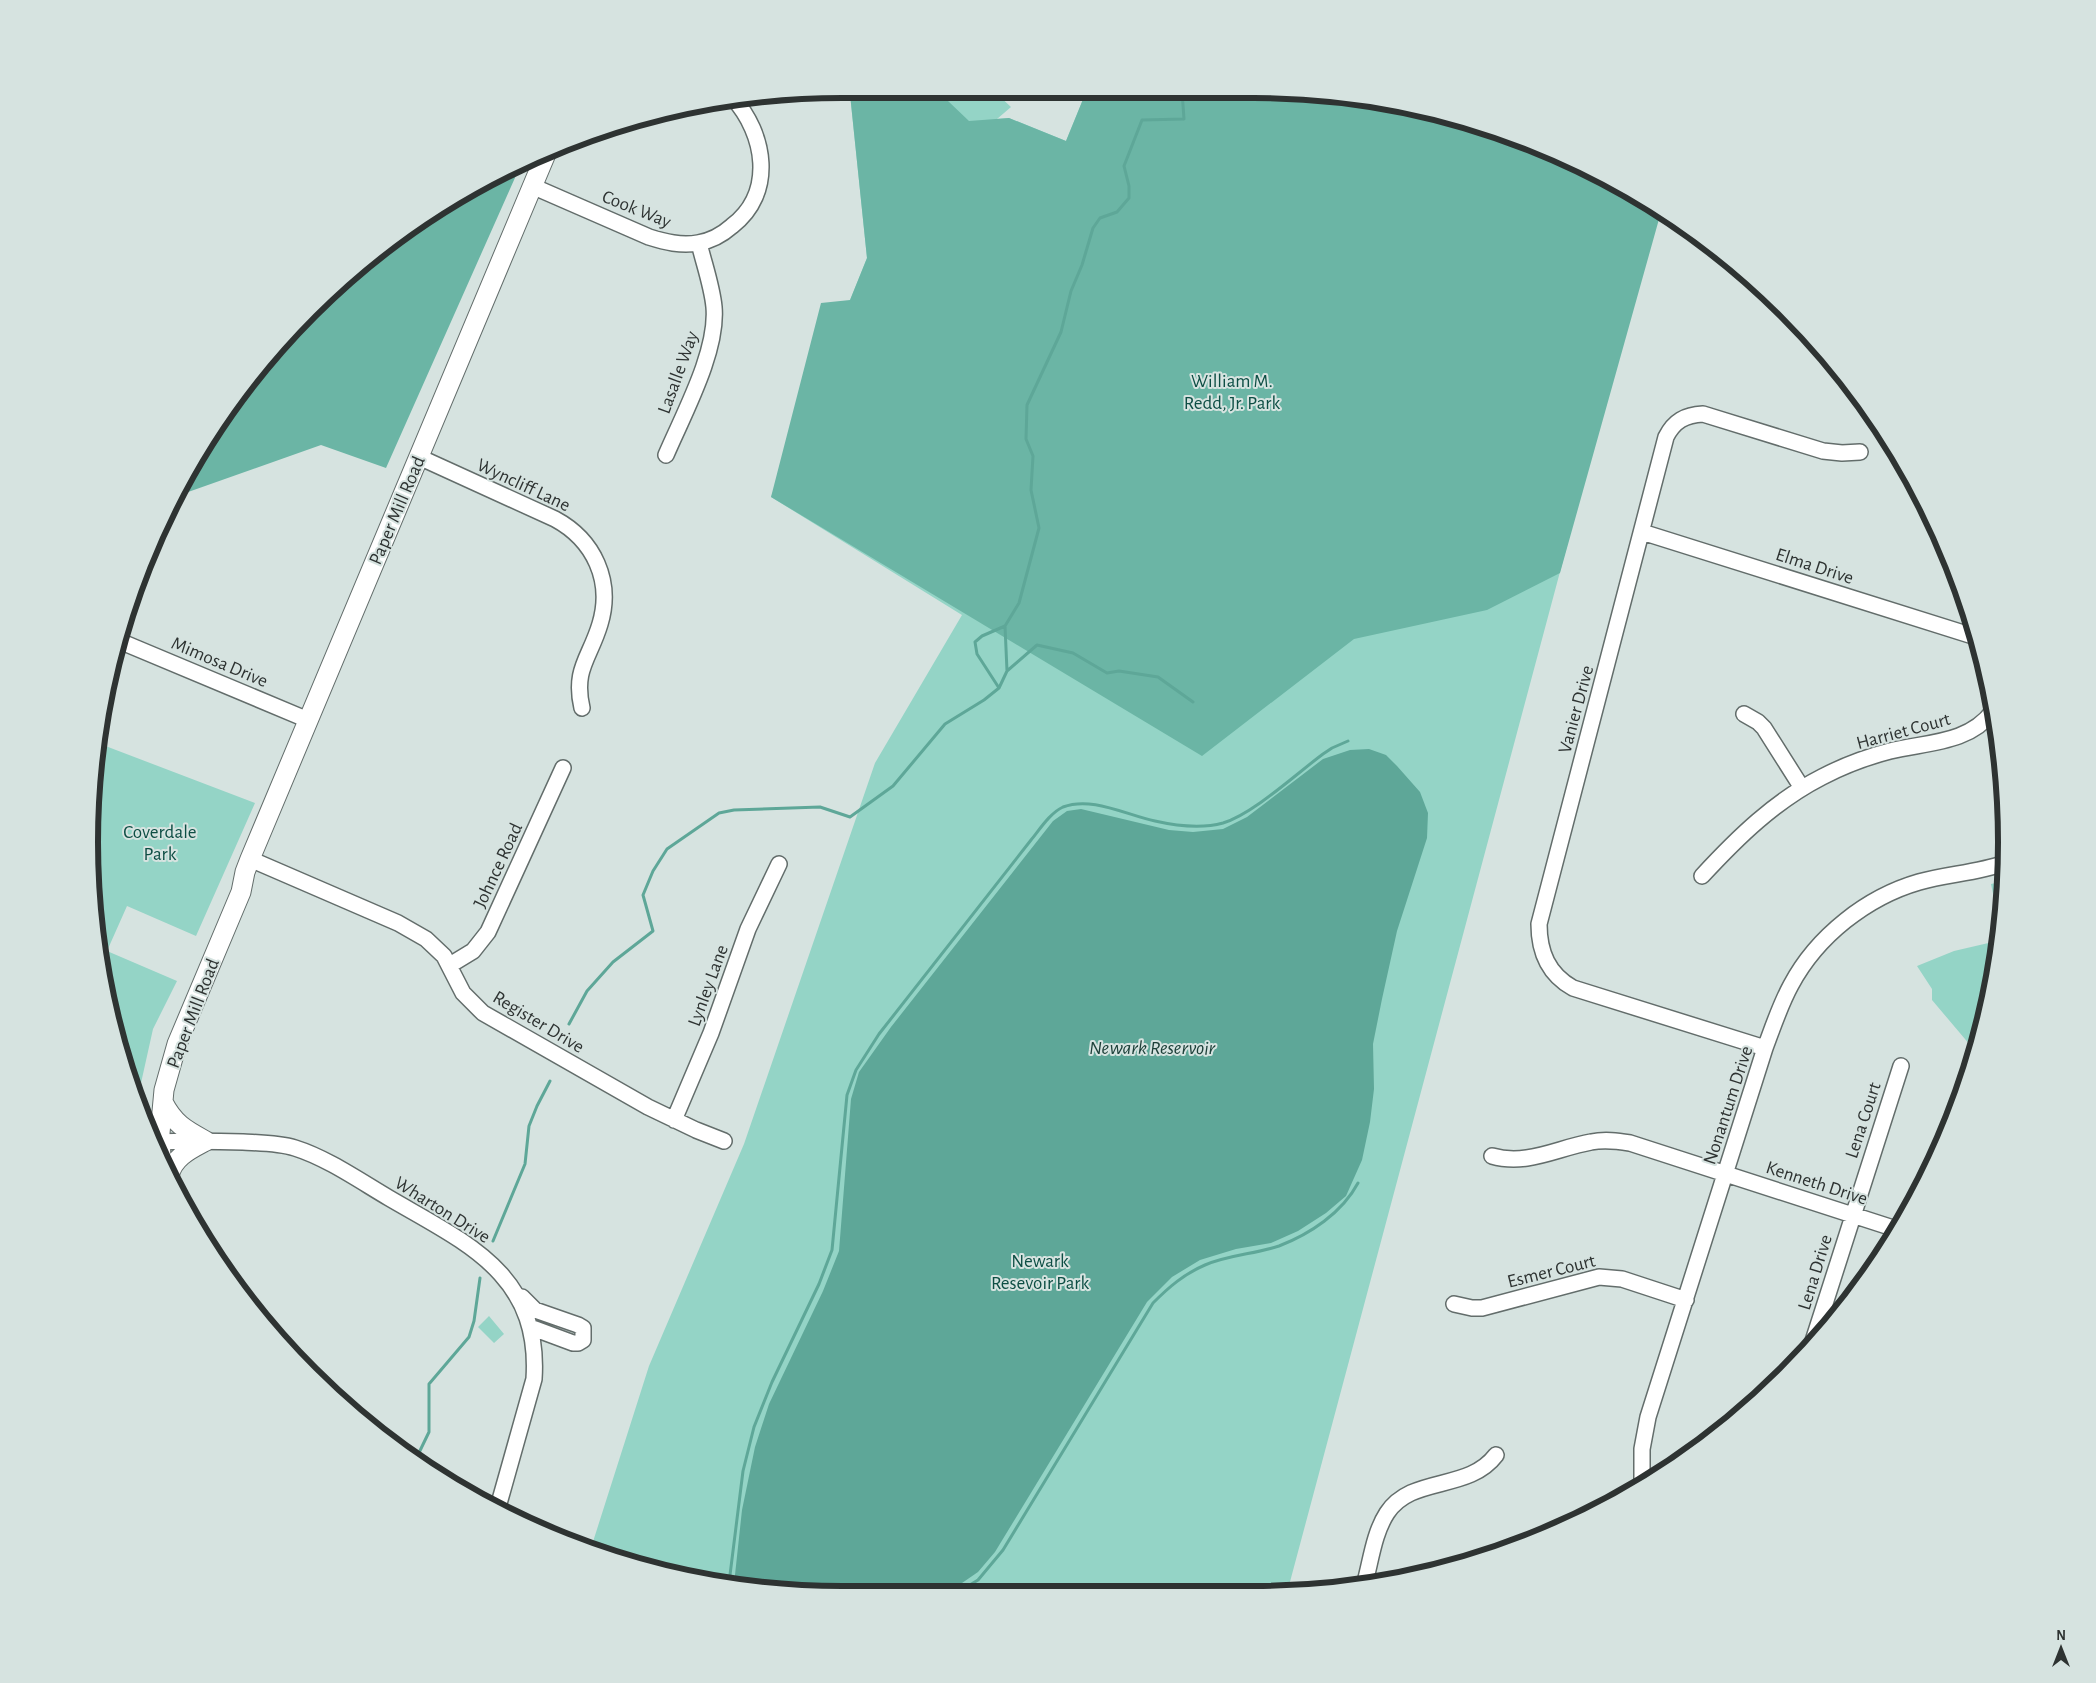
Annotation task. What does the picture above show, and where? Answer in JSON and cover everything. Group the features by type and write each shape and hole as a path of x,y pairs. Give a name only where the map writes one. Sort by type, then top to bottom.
{"main road":[{"name":"Paper Mill Road","path":"158,1134 164,1090 177,1044 241,892 247,865 543,160"},
{"name":"Paper Mill Road","path":"155,1129 154,1088 167,1040 231,889 247,865"},
{"path":"163,1102 168,1113 181,1128 206,1141"},
{"path":"173,1168 177,1159 190,1149 206,1141"}],"street":[{"name":"Cook Way","path":"532,186 649,237 666,242 699,243 716,237 739,221 754,200 760,183 762,168 758,140 738,105"},
{"name":"Lasalle Way","path":"666,455 706,361 713,335 714,306 699,243"},
{"name":"Vanier Drive","path":"1766,1048 1573,988 1564,983 1549,967 1541,947 1539,936 1541,918 1666,437 1676,422 1694,414 1713,416 1823,451 1860,452"},
{"name":"Wyncliff Lane","path":"419,457 555,519 586,542 598,565 604,591 604,602 600,626 579,677 582,708"},
{"name":"Elma Drive","path":"1642,532 1969,635"},
{"name":"Mimosa Drive","path":"125,643 308,720"},
{"path":"1744,714 1764,728 1802,788"},
{"name":"Harriet Court","path":"1702,876 1740,836 1774,807 1802,788 1844,767 1887,752 1961,736 1981,724 1987,717"},
{"name":"Johnce Road","path":"450,965 473,950 488,932 563,768"},
{"name":"Lynley Lane","path":"674,1120 711,1033 748,929 779,864"},
{"name":"Register Drive","path":"247,865 414,932 431,944 450,965 464,993 483,1013 674,1120 724,1141"},
{"name":"Nonantum Drive","path":"1642,1476 1641,1457 1644,1434 1766,1048 1783,1000 1792,982 1819,946 1850,917 1884,896 1920,882 1998,865"},
{"name":"Lena Court","path":"1852,1215 1901,1066"},
{"name":"Wharton Drive","path":"162,1145 206,1141 265,1143 295,1148 335,1166 472,1247 494,1266 515,1291 526,1313 535,1358 534,1379 499,1502"},
{"name":"Kenneth Drive","path":"1492,1156 1504,1160 1524,1160 1591,1142 1616,1141 1630,1143 1891,1227"},
{"name":"Lena Drive","path":"1817,1328 1852,1215"},
{"name":"Esmer Court","path":"1454,1304 1482,1308 1599,1277 1622,1279 1686,1300"},
{"path":"515,1291 535,1310 583,1328 583,1340 573,1343 530,1327"},
{"path":"1367,1577 1382,1523 1395,1504 1417,1490 1480,1471 1496,1455"}],"green space":[{"name":"Newark Resevoir Park","path":"850,98 1001,98 1011,107 997,119 1009,118 1066,141 1084,98 1303,99 1352,104 1400,112 1494,137 1584,174 1655,215 1289,1585 842,1586 793,1584 744,1579 696,1571 602,1546 593,1543 649,1366 744,1144 875,763 962,615 771,497 867,258"},
{"name":"William M. Redd, Jr. Park","path":"850,98 949,98 948,101 969,121 1009,118 1066,141 1084,98 1303,99 1352,104 1400,112 1494,137 1584,174 1659,218 1560,573 1487,610 1354,639 1202,756 771,497 821,303 850,300 867,258"},
{"path":"518,171 386,468 321,445 184,493 223,428 251,389 315,315 389,251 428,223 469,197"},
{"name":"Coverdale Park","path":"104,745 255,803 196,936 127,906 107,951 177,981 153,1029 140,1088 123,1034 112,987 104,939 99,890 98,842 99,793"},
{"path":"1997,883 1995,905 1991,884"},
{"path":"1991,942 1984,987 1970,1045 1932,1000 1932,989 1917,966 1954,951"},
{"path":"489,1316 504,1334 494,1343 478,1327"}],"water":[{"name":"Newark Reservoir","path":"1369,749 1386,755 1420,792 1428,813 1427,838 1397,931 1373,1044 1374,1089 1370,1122 1362,1160 1346,1196 1326,1213 1298,1231 1271,1243 1236,1249 1200,1260 1172,1277 1147,1302 995,1552 978,1572 958,1586 842,1586 793,1584 735,1577 742,1510 755,1447 769,1404 823,1291 839,1251 851,1099 859,1072 891,1027 1053,821 1067,811 1081,809 1169,830 1193,832 1223,829 1247,817 1323,759 1350,750"}],"waterway":[{"path":"569,1024 587,991 613,962 653,931 643,895 653,871 667,849 719,813 734,810 820,807 850,817 893,786 945,724 984,700 999,688 1007,671 1005,626 1019,603 1039,528 1031,490 1033,456 1026,439 1027,405 1061,332 1071,291 1082,265 1093,228 1100,218 1117,212 1129,198 1129,186 1124,166 1142,120 1184,119 1182,98"},
{"path":"999,688 977,654 975,642 982,636 1005,626"},
{"path":"1007,671 1037,645 1073,653 1107,673 1119,671 1158,677 1193,702"},
{"path":"730,1577 743,1471 754,1427 772,1382 819,1284 832,1250 847,1095 856,1070 879,1034 1042,826 1058,810 1074,804 1097,805 1172,824 1189,826 1215,825 1235,818 1247,811 1274,793 1323,754 1348,741"},
{"path":"493,1241 525,1164 529,1126 550,1081"},
{"path":"968,1586 978,1580 1003,1550 1153,1303 1177,1281 1205,1265 1279,1246 1313,1229 1343,1204 1358,1183"},
{"path":"419,1453 429,1432 429,1384 469,1337 474,1321 480,1278"}]}
